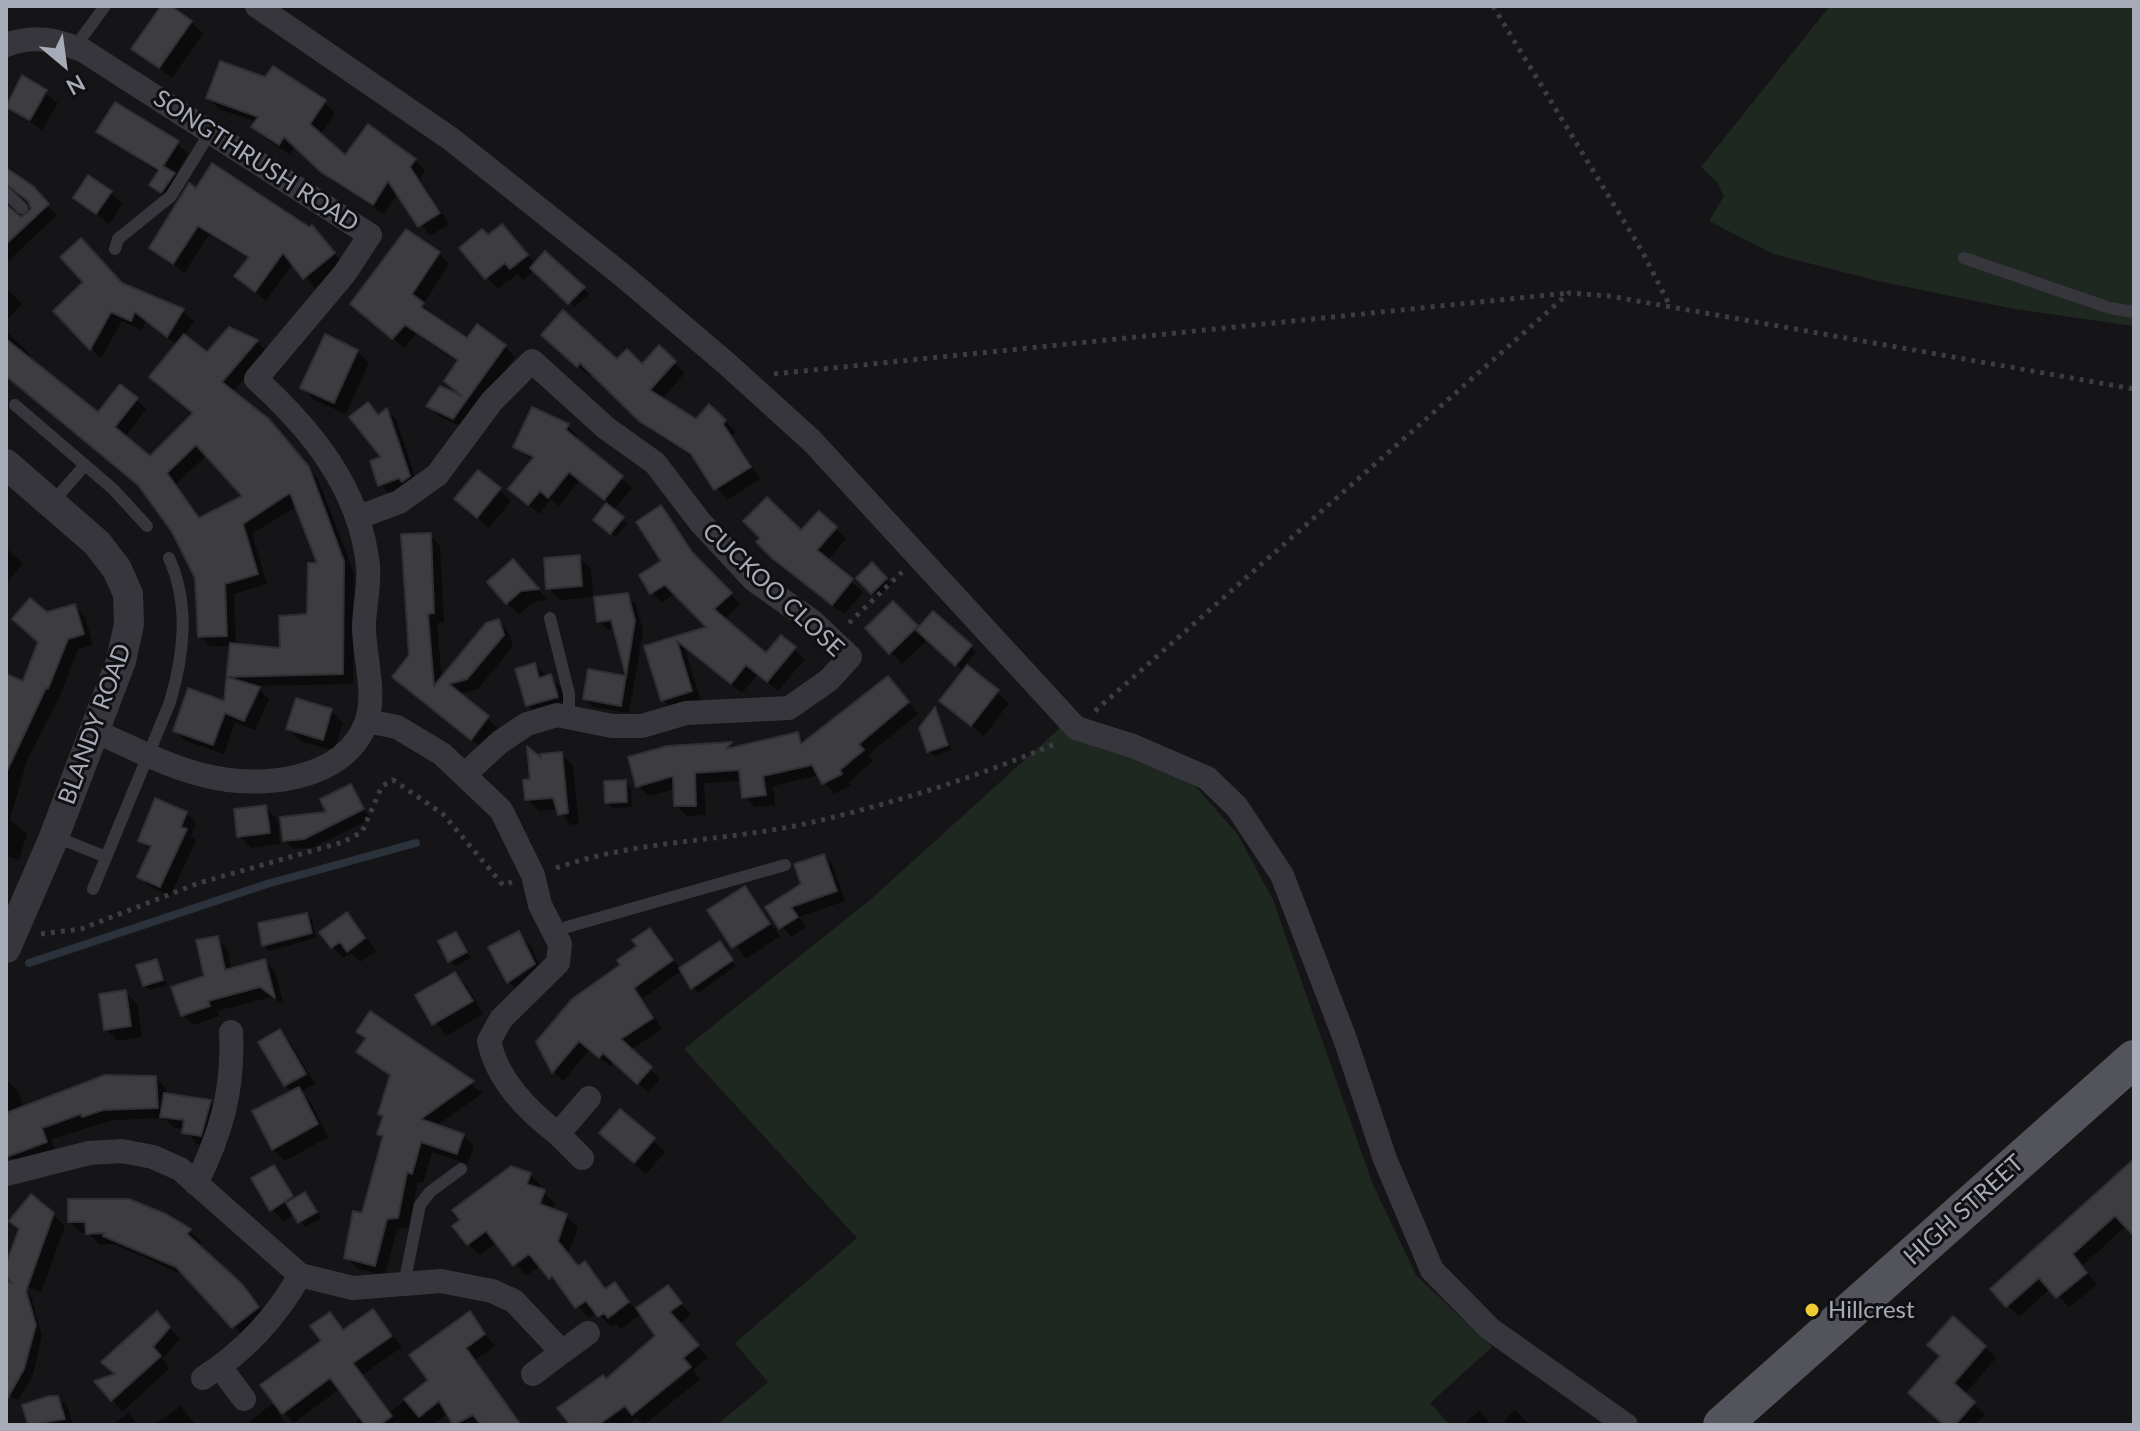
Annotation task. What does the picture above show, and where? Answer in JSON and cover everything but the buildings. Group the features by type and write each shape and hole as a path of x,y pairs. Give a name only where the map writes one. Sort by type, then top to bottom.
{"main road":[{"name":"HIGH STREET","path":"1722,1425 2134,1059"}],"street":[{"path":"257,6 499,176 742,377 812,441 1076,728 1133,746 1207,778 1237,807 1282,875 1345,1039 1385,1159 1432,1270 1490,1329 1626,1425"},
{"name":"SONGTHRUSH ROAD","path":"6,45 36,37 75,47 370,235 345,273 256,379 286,406 332,462 359,517 368,570 364,626 367,721"},
{"name":"CUCKOO CLOSE","path":"359,517 399,502 437,475 492,401 532,361 606,428 655,463 675,485 700,522 754,580 850,657 829,680 789,708 686,713 642,726 612,726 557,715 527,724 500,742 464,775"},
{"name":"BLANDY ROAD","path":"10,474 97,543 117,569 128,594 129,624 121,661 12,938"},
{"path":"94,731 204,776 232,781 297,777 339,758 352,747 367,721 397,727 442,754 501,810 533,875 540,905 560,944 558,963 501,1019 489,1041 494,1066 536,1117 582,1158"},
{"path":"196,1184 217,1140 229,1097 231,1032"},
{"path":"558,1134 589,1098"},
{"path":"6,1174 89,1153 122,1151 153,1157 180,1169 300,1275 353,1288 454,1282 492,1291 514,1301 562,1352"},
{"path":"244,1399 211,1373 279,1312 300,1275"},
{"path":"533,1374 588,1333"}],"lane":[{"path":"75,47 105,6"},
{"path":"115,249 118,239 171,196 211,131"},
{"path":"6,193 22,208"},
{"path":"1964,258 2110,308 2134,312"},
{"path":"15,405 85,465 147,526"},
{"path":"51,504 85,465"},
{"path":"93,889 170,702 182,641 181,597 169,558"},
{"path":"550,618 569,694 569,718"},
{"path":"53,839 106,857"},
{"path":"553,931 785,865"},
{"path":"404,1284 420,1205 430,1192 461,1169"}],"path":[{"path":"1493,6 1642,251 1670,307"},
{"path":"12,938 81,929 199,883 343,842 362,832 382,786 393,780 443,814 503,885 619,850 812,822 974,774 1056,743 1569,293"},
{"path":"742,377 1569,293 1670,307 2134,389"},
{"path":"832,640 918,557"}],"shaded area":[{"path":"1830,6 2134,6 2132,326 2009,308 1878,281 1773,254 1709,221 1724,196 1717,182 1701,167"},
{"path":"1062,726 1146,752 1197,788 1238,835 1273,900 1373,1185 1416,1275 1492,1347 1430,1403 1450,1425 717,1425 768,1382 735,1343 857,1238 684,1049 871,899"}],"waterway":[{"path":"29,963 267,884 416,843"}],"place":[{"name":"Hillcrest","path":"1812,1310"}]}
